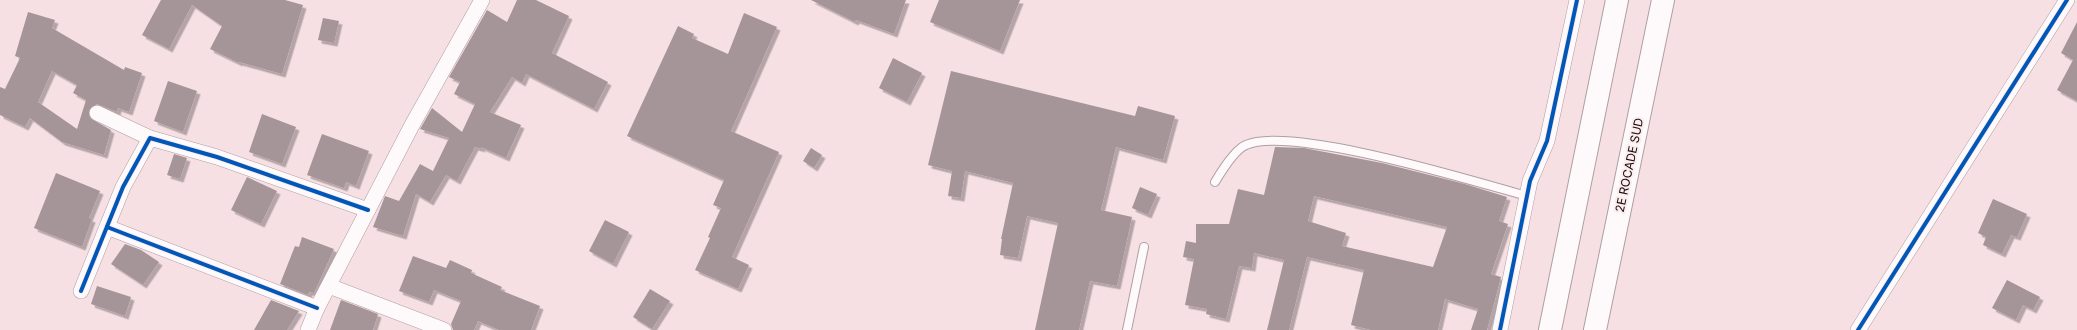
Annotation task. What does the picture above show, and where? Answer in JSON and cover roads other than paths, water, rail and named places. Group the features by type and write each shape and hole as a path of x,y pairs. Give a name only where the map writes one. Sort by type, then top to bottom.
{"highway":[{"path":"1550,330 1617,0"},
{"name":"2E ROCADE SUD","path":"1595,330 1663,0"}],"street":[{"path":"308,330 317,308 411,128 482,0"},
{"path":"1500,330 1530,182 1547,141 1577,0"},
{"path":"1858,330 2067,0"},
{"path":"97,112 150,138 217,157 368,210"},
{"path":"81,291 123,187 150,138"},
{"path":"107,227 317,308"},
{"path":"329,286 444,330"}],"lane":[{"path":"1215,182 1244,146 1254,142 1276,141 1308,143 1414,165 1527,196"},
{"path":"1127,330 1144,247"}]}
